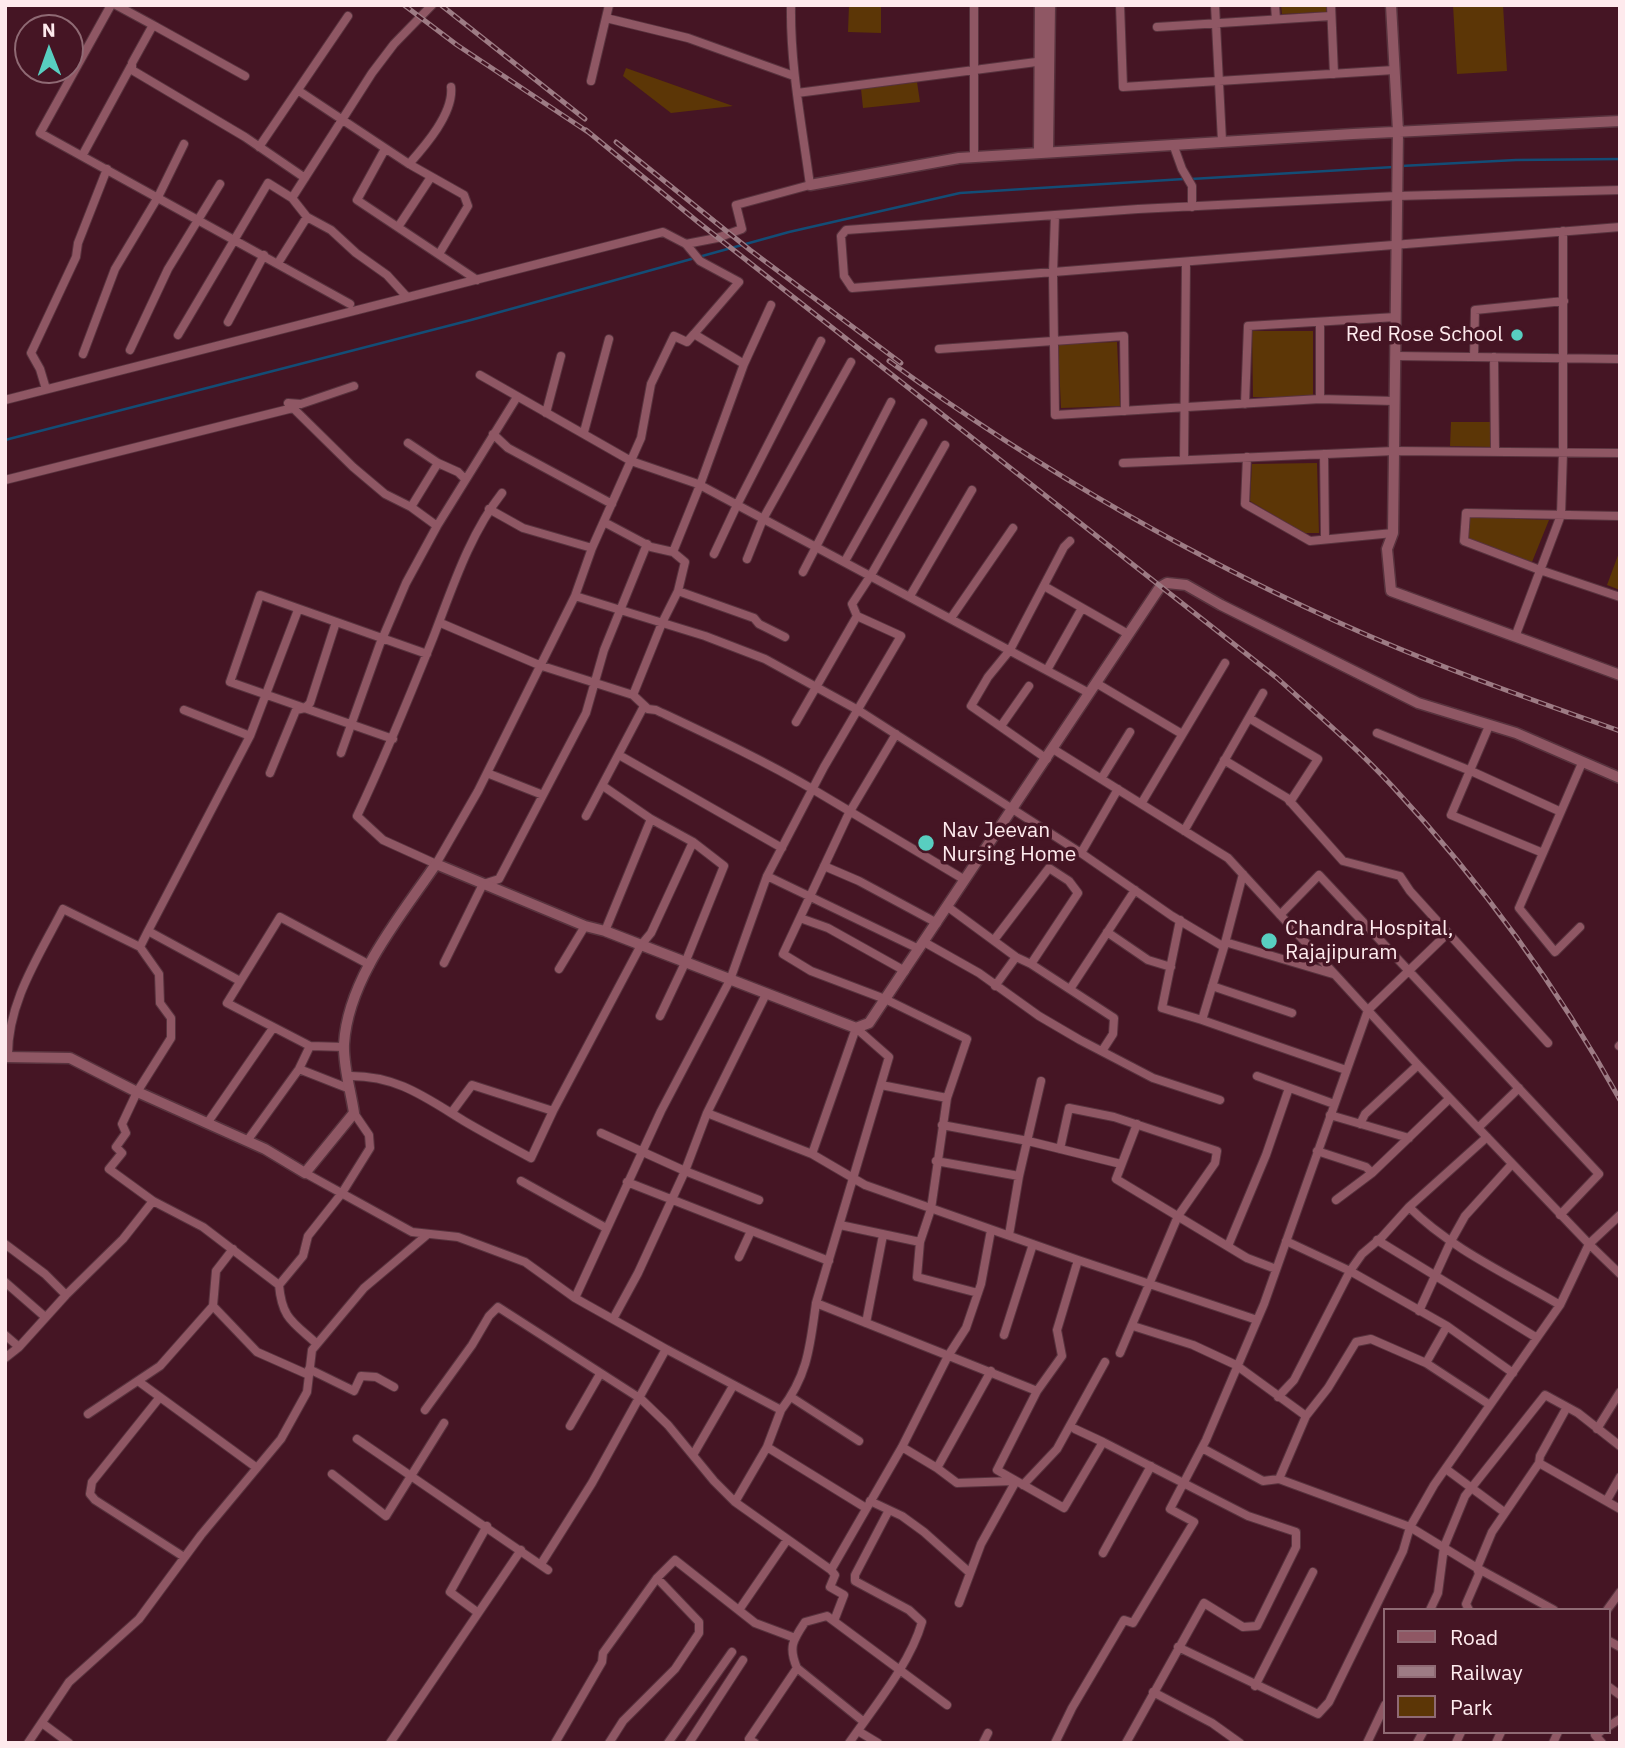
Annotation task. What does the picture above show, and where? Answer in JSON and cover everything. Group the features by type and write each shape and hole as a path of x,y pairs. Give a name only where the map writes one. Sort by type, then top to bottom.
{"street":[{"path":"245,76 113,5 40,133 350,304"},
{"path":"292,198 372,73 394,44 432,5"},
{"path":"591,81 609,5"},
{"path":"791,5 790,36 794,76 810,184"},
{"path":"974,5 974,157"},
{"path":"1040,5 1045,61"},
{"path":"1043,152 1045,61 1050,5"},
{"path":"1120,5 1123,86 1394,70"},
{"path":"1215,5 1222,141"},
{"path":"1275,5 1276,19"},
{"path":"1331,5 1334,74"},
{"path":"1391,5 1398,131 1393,533 1387,549 1391,592 1620,675"},
{"path":"259,147 348,16"},
{"path":"1157,27 1331,16"},
{"path":"606,18 688,38 794,76"},
{"path":"82,156 153,25"},
{"path":"797,93 1045,61"},
{"path":"131,66 132,70 305,178"},
{"path":"409,164 426,145 446,112 451,88"},
{"path":"299,91 385,149 464,195 468,206 439,254"},
{"path":"686,244 717,238 742,229 736,205 810,184 974,157 1398,131 1620,121"},
{"path":"83,354 116,268 158,197 184,144"},
{"path":"1173,144 1182,169 1192,186 1192,206"},
{"path":"385,149 357,200 477,280"},
{"path":"46,389 40,369 31,353 76,257 78,243 107,169"},
{"path":"398,227 431,177"},
{"path":"178,335 268,183 292,198 307,217 331,230 356,253 387,275 407,297"},
{"path":"130,350 168,269 220,184"},
{"path":"1620,190 1397,196 1192,206 846,230 841,236 844,276 852,288 1620,228"},
{"path":"1055,215 1055,415 1320,399 1394,401"},
{"path":"278,263 307,217"},
{"path":"5,400 663,232 686,244 700,261 738,282 687,342 674,336 651,384 641,438 592,548 575,596 487,772 436,864 376,952 347,1017 344,1047 348,1076 355,1114 369,1135 370,1148 342,1193 307,1236 303,1256 279,1285 285,1315 317,1344"},
{"path":"1515,637 1561,515 1563,232"},
{"path":"228,322 264,255"},
{"path":"1184,460 1186,263"},
{"path":"1474,357 1475,310 1564,301"},
{"path":"673,552 744,364 771,305"},
{"path":"1245,404 1248,326 1396,317"},
{"path":"1320,322 1320,399"},
{"path":"694,334 744,364"},
{"path":"939,349 1124,336 1125,411"},
{"path":"584,432 609,339"},
{"path":"714,554 821,341"},
{"path":"546,413 561,356"},
{"path":"1395,356 1620,359"},
{"path":"1494,357 1495,452"},
{"path":"747,559 763,519 851,362"},
{"path":"480,375 631,461 700,485 1089,693"},
{"path":"288,402 300,404 354,386"},
{"path":"341,753 405,583 516,397"},
{"path":"5,480 293,408 288,402"},
{"path":"288,402 353,467 386,494 411,506 437,526"},
{"path":"803,572 891,402"},
{"path":"845,561 923,423"},
{"path":"493,434 509,448 612,505"},
{"path":"408,443 438,463 458,472 465,479"},
{"path":"575,1298 642,1151 730,980 767,876 813,789 901,636 857,616 852,604 945,445"},
{"path":"1123,463 1394,451 1620,453"},
{"path":"1324,454 1325,539"},
{"path":"1247,457 1245,504 1310,541 1393,533"},
{"path":"411,506 438,463"},
{"path":"911,596 972,490"},
{"path":"502,493 489,509 461,567 393,739 357,816 383,839 483,884 585,926 605,931 856,1028 889,1057 816,1303 809,1353 796,1391 781,1410 767,1447 735,1502"},
{"path":"489,509 523,528 592,548"},
{"path":"1620,516 1466,513 1464,541 1620,597"},
{"path":"604,522 647,544 673,552 685,562 678,591 633,695"},
{"path":"951,618 1013,528"},
{"path":"1070,541 1064,547 1010,650 988,677 971,706 1050,754 1118,789 1228,858 1449,1099 1620,1274"},
{"path":"444,963 483,884 499,879 586,713 604,650 647,544"},
{"path":"856,1028 870,1023 1128,634 1160,587 1167,583 1186,585 1418,703 1516,733 1620,778"},
{"path":"1044,586 1128,634"},
{"path":"678,591 754,618 785,637"},
{"path":"393,739 230,682 260,595 427,654"},
{"path":"575,596 765,659 858,710 1180,920 1225,944 1334,974"},
{"path":"1046,670 1082,608"},
{"path":"141,947 250,736 298,610"},
{"path":"796,722 857,616"},
{"path":"270,773 296,710 310,703 336,622"},
{"path":"443,624 539,665 633,695 644,706 729,745 813,789 965,880"},
{"path":"1141,804 1224,663"},
{"path":"1096,682 1182,734"},
{"path":"1002,726 1029,686"},
{"path":"1184,831 1263,693"},
{"path":"586,816 644,706"},
{"path":"184,710 250,736"},
{"path":"1249,718 1318,759 1290,802"},
{"path":"1489,726 1451,815 1543,853"},
{"path":"1101,779 1130,732"},
{"path":"1377,733 1471,771 1559,811"},
{"path":"896,734 849,813 783,954 811,971 885,999 967,1039 947,1098 931,1209 920,1242 917,1277 978,1293"},
{"path":"619,755 782,848"},
{"path":"1224,760 1290,802 1343,861 1400,876 1410,891 1548,1044"},
{"path":"1580,927 1555,952 1519,908 1582,763"},
{"path":"487,772 543,795"},
{"path":"603,786 651,819 693,842 724,866 685,963 660,1016"},
{"path":"1081,853 1118,789"},
{"path":"605,931 651,819"},
{"path":"348,1076 372,1075 417,1092 531,1158 641,945 651,933 693,842"},
{"path":"824,866 859,881 937,923"},
{"path":"994,940 1049,868 1069,881 1079,893 1031,964"},
{"path":"1202,1020 1243,874"},
{"path":"1280,915 1319,875 1519,1088 1599,1174 1560,1215"},
{"path":"767,876 979,973 1039,1016 1153,1078 1220,1100"},
{"path":"1070,989 1135,890"},
{"path":"947,907 1016,957 1114,1018 1113,1034 1102,1051"},
{"path":"279,1285 203,1227 153,1201 109,1169 122,1153 116,1147 126,1133 122,1125 137,1092 171,1038 171,1018 160,1003 159,974 141,947 63,909 20,992 8,1035 7,1057 70,1058 137,1092 247,1141 412,1232 458,1237 525,1262 575,1298 781,1410"},
{"path":"344,1047 310,1046 227,1003 280,917 370,965"},
{"path":"800,918 828,928 905,971"},
{"path":"1180,920 1162,1008 1346,1070"},
{"path":"559,970 585,926"},
{"path":"148,931 240,981"},
{"path":"1107,932 1148,960 1171,967"},
{"path":"1055,1743 1072,1708 1124,1620 1133,1623 1194,1522 1170,1509 1202,1448 1257,1320 1368,1010 1448,933"},
{"path":"995,986 1016,957"},
{"path":"1212,986 1292,1013"},
{"path":"613,1319 638,1273 685,1171 707,1113 766,994"},
{"path":"208,1122 273,1028"},
{"path":"812,1154 856,1028"},
{"path":"247,1141 299,1069 310,1046"},
{"path":"1360,1124 1365,1114 1418,1065"},
{"path":"299,1069 351,1089"},
{"path":"1257,1076 1334,1104"},
{"path":"1009,1235 1019,1176 1041,1081"},
{"path":"452,1112 472,1085 553,1111"},
{"path":"881,1085 947,1098"},
{"path":"1228,1246 1266,1155 1289,1088"},
{"path":"1478,1128 1519,1088"},
{"path":"1336,1200 1372,1173 1449,1099"},
{"path":"1060,1149 1069,1108 1137,1124 1217,1151 1214,1163 1178,1216 1133,1326 1119,1353"},
{"path":"707,1113 812,1154 865,1185 1257,1320"},
{"path":"305,1173 355,1114"},
{"path":"1330,1115 1409,1138"},
{"path":"1137,1124 1116,1179 1247,1258 1276,1269"},
{"path":"942,1125 1028,1141 1121,1164"},
{"path":"601,1133 685,1171 759,1200"},
{"path":"1278,1397 1293,1380 1350,1271 1362,1254 1382,1237 1409,1207 1487,1137"},
{"path":"1317,1151 1366,1167 1372,1173"},
{"path":"936,1161 1019,1176"},
{"path":"1419,1311 1465,1216 1512,1164"},
{"path":"521,1181 606,1228"},
{"path":"627,1182 829,1261"},
{"path":"5,1358 19,1347 66,1295 123,1239 153,1201"},
{"path":"1409,1207 1451,1241 1560,1305"},
{"path":"1178,1647 1318,1714 1329,1702 1404,1551 1410,1527 1446,1469 1560,1305 1589,1244 1620,1215"},
{"path":"840,1225 920,1242"},
{"path":"831,1570 966,1328 978,1293 991,1230"},
{"path":"739,1257 751,1231"},
{"path":"28,1743 69,1682 139,1619 184,1557 281,1439 307,1392 312,1350 364,1288 428,1234"},
{"path":"866,1323 883,1235"},
{"path":"1377,1240 1536,1338"},
{"path":"1286,1241 1350,1271 1447,1326 1513,1374"},
{"path":"5,1244 45,1274 66,1295"},
{"path":"1004,1335 1033,1244"},
{"path":"88,1414 160,1366 212,1306 216,1272 233,1249"},
{"path":"1078,1260 1057,1330 1062,1356 1037,1391 997,1470 1064,1508 1104,1442"},
{"path":"5,1282 44,1316"},
{"path":"816,1303 1037,1391"},
{"path":"212,1306 257,1353 354,1391 361,1376 370,1375 394,1387"},
{"path":"425,1410 472,1345 489,1316 498,1307 641,1399 668,1425 735,1502 831,1570 835,1575 830,1587 844,1595 834,1621"},
{"path":"1133,1326 1193,1345 1236,1365 1306,1416"},
{"path":"1426,1363 1447,1326"},
{"path":"5,1335 19,1347"},
{"path":"1279,1479 1306,1416 1328,1388 1356,1342 1371,1339 1426,1363 1490,1405"},
{"path":"357,1439 545,1567 667,1349"},
{"path":"959,1603 981,1544 1020,1483 1057,1449 1105,1362"},
{"path":"937,1468 990,1371"},
{"path":"570,1426 600,1374"},
{"path":"138,1381 257,1468"},
{"path":"693,1455 733,1386"},
{"path":"1597,1429 1620,1392"},
{"path":"1431,1608 1438,1593 1444,1547 1465,1496 1545,1395 1567,1407 1620,1446"},
{"path":"160,1397 92,1482 90,1494 95,1500 184,1557"},
{"path":"791,1397 859,1441"},
{"path":"1468,1608 1466,1604 1479,1574 1477,1568 1492,1532 1539,1463 1540,1456 1567,1407"},
{"path":"332,1474 386,1516 443,1423"},
{"path":"1075,1429 1248,1516 1296,1532 1296,1547 1257,1626 1243,1627 1205,1603 1126,1743"},
{"path":"767,1447 868,1505 890,1510 924,1532 970,1573"},
{"path":"902,1447 957,1483 1020,1483"},
{"path":"1202,1448 1263,1481 1279,1479 1410,1527 1550,1608"},
{"path":"1539,1463 1620,1509"},
{"path":"1103,1553 1152,1466"},
{"path":"1446,1469 1504,1512"},
{"path":"1607,1500 1620,1477"},
{"path":"849,1743 899,1669 919,1634 922,1622 909,1610 855,1581 855,1575 890,1510"},
{"path":"477,1612 450,1592 487,1526"},
{"path":"739,1610 787,1541"},
{"path":"390,1743 521,1550"},
{"path":"557,1742 602,1662 603,1653 657,1578 675,1560 755,1623 794,1638"},
{"path":"1255,1686 1313,1572"},
{"path":"609,1743 623,1721 675,1669 699,1633 699,1622 657,1578"},
{"path":"1608,1608 1620,1592"},
{"path":"864,1722 797,1668 791,1653 794,1638 805,1622 827,1616 947,1705"},
{"path":"668,1743 732,1652"},
{"path":"689,1743 743,1660"},
{"path":"755,1743 748,1739 797,1668"},
{"path":"1153,1692 1212,1723 1240,1743"},
{"path":"1367,1743 1384,1707"},
{"path":"42,1723 69,1743"},
{"path":"858,1731 878,1743"},
{"path":"983,1743 988,1733"},
{"path":"1594,1736 1602,1743"}],"green space":[{"path":"849,5 881,5 881,33 848,32"},
{"path":"1281,5 1326,5 1326,12 1282,14"},
{"path":"1453,5 1503,5 1507,71 1457,74"},
{"path":"626,68 733,106 671,113 623,76"},
{"path":"917,82 920,102 863,108 861,89"},
{"path":"1252,331 1313,331 1313,397 1253,397"},
{"path":"1117,342 1120,406 1061,408 1058,344"},
{"path":"1451,422 1490,422 1490,447 1450,446"},
{"path":"1317,463 1319,533 1304,533 1250,501 1252,464"},
{"path":"1469,517 1549,520 1532,562 1467,540"},
{"path":"1620,550 1620,590 1607,585"}],"waterway":[{"path":"1401,166 1516,160 1620,159"},
{"path":"1191,179 1394,167"},
{"path":"5,440 471,320 789,232 960,193 1184,179"}],"railway":[{"path":"404,5 457,45 591,134"},
{"path":"441,5 585,119"},
{"path":"586,130 698,222 1277,678 1351,745 1426,823 1487,898 1544,976 1620,1100"},
{"path":"616,142 750,250 901,363"},
{"path":"889,361 1002,439 1120,511 1242,576 1304,607 1398,648 1620,731"}],"place":[{"name":"Red Rose School","path":"1517,335"},
{"name":"Nav Jeevan Nursing Home","path":"926,843"},
{"name":"Chandra Hospital, Rajajipuram","path":"1269,941"}]}
